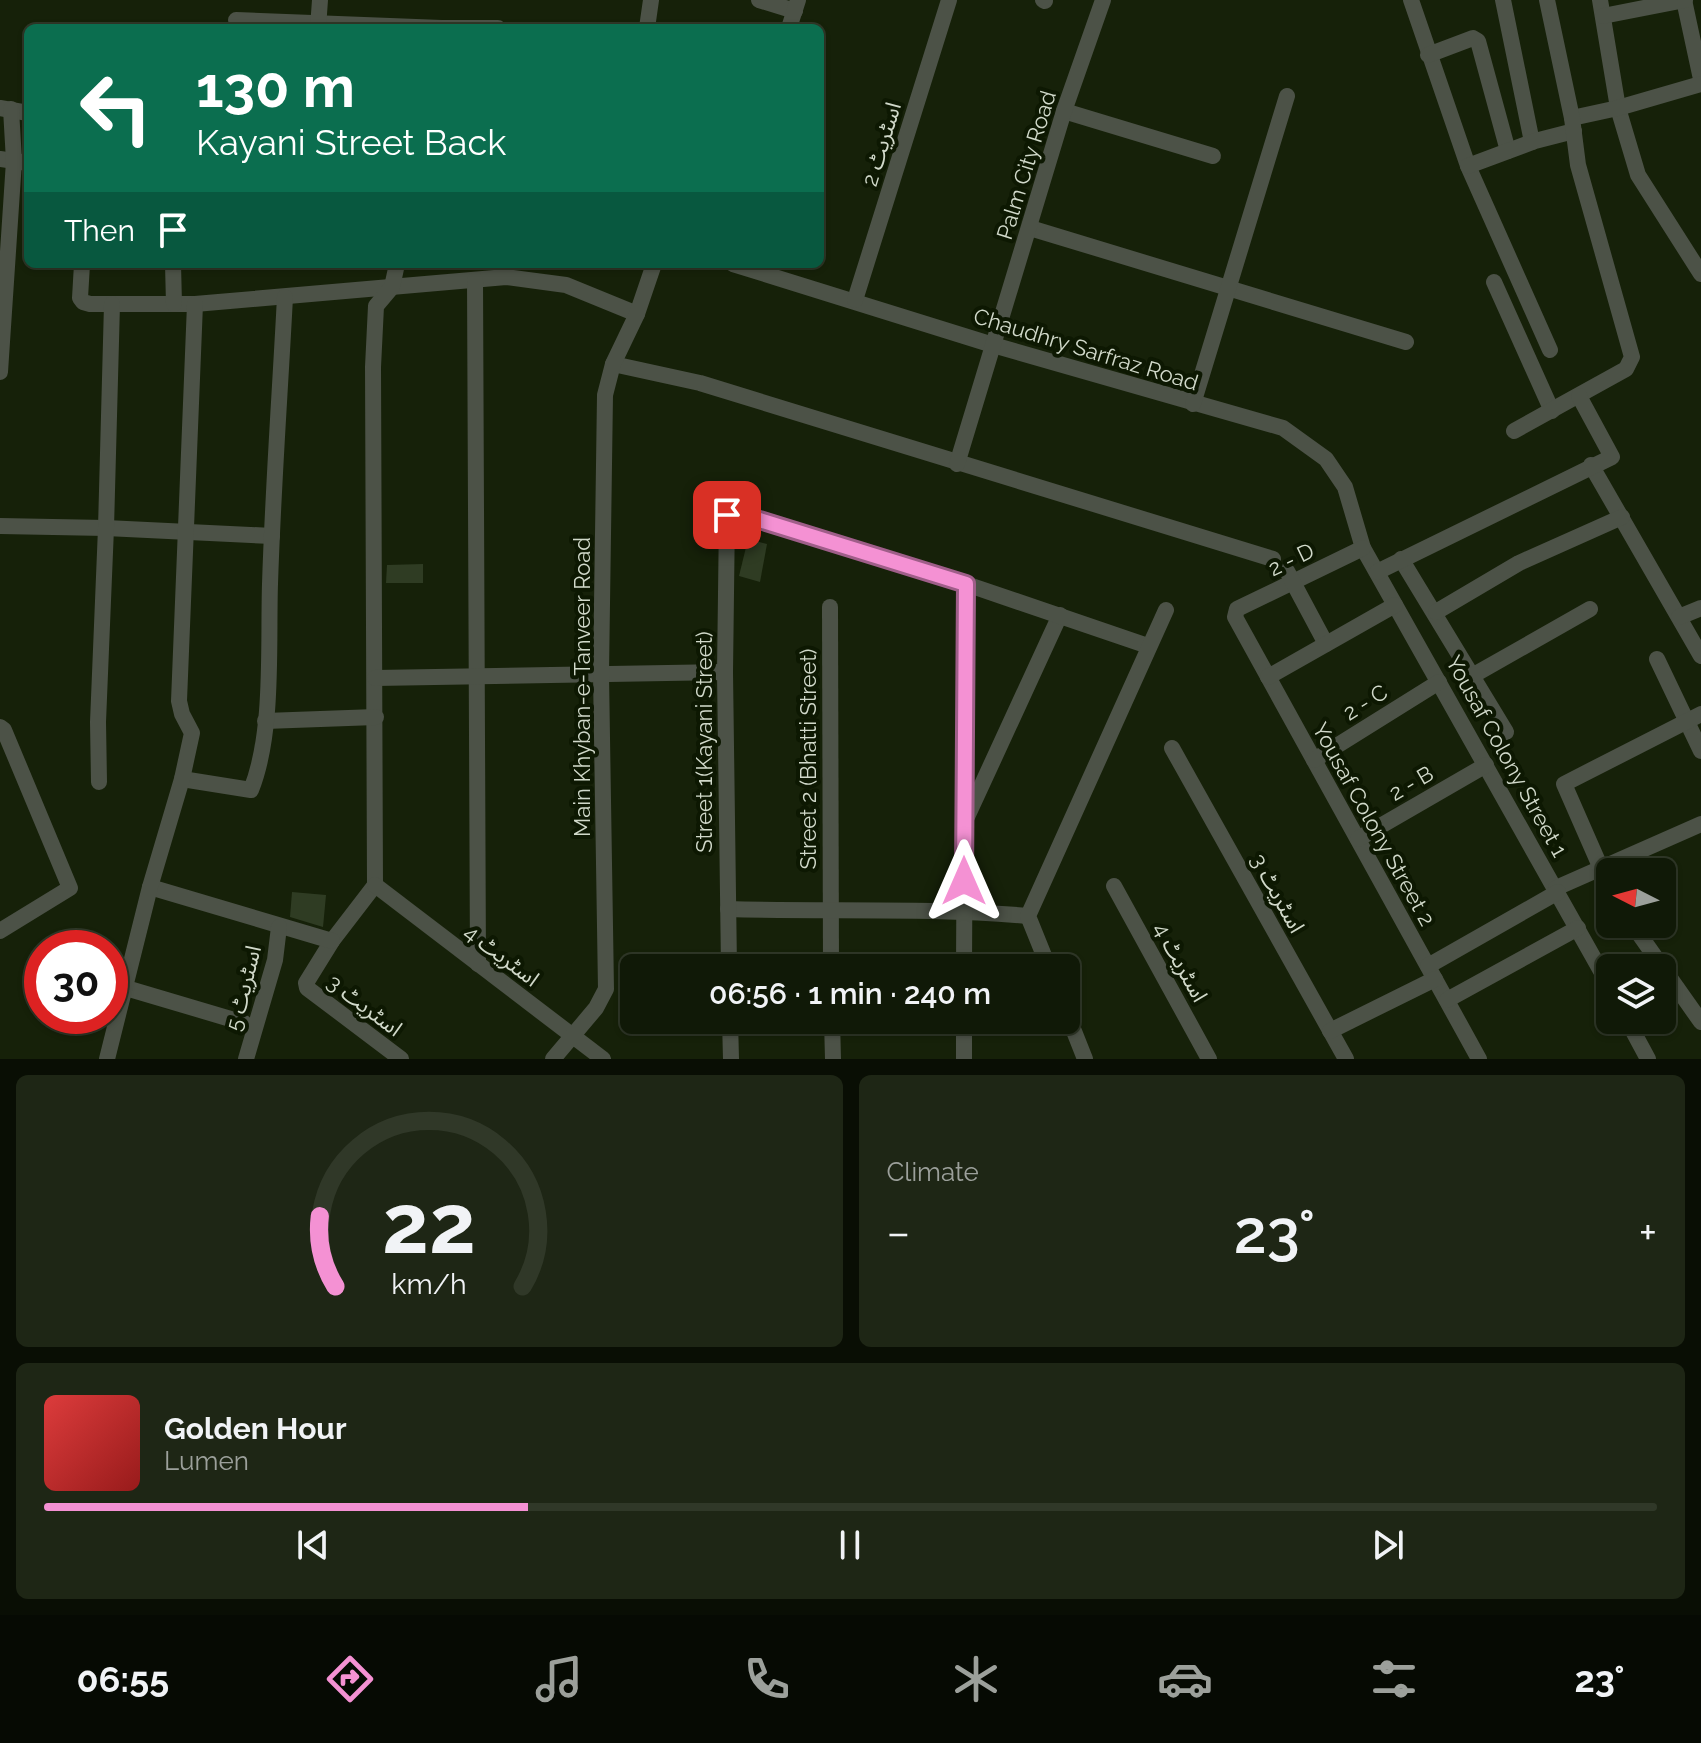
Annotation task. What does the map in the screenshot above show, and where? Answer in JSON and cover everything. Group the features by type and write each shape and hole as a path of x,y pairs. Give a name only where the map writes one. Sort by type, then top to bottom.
{"street":[{"path":"318,24 320,0"},
{"path":"648,24 651,0"},
{"path":"759,0 796,6"},
{"name":"اسٹریٹ 2","path":"855,300 949,0"},
{"name":"Palm City Road","path":"957,464 1064,111 1103,0"},
{"path":"1411,0 1468,166 1550,350"},
{"path":"1503,0 1532,142"},
{"path":"1514,431 1626,369 1632,357 1578,165 1573,124 1547,0"},
{"path":"1468,166 1573,124 1618,108 1701,81 1685,0 1601,8 1618,108 1638,175 1701,274"},
{"path":"236,20 291,24"},
{"path":"1428,55 1473,38 1478,41 1508,151"},
{"path":"1193,404 1287,96"},
{"path":"0,372 14,161 13,110"},
{"path":"1064,111 1213,156"},
{"path":"1030,228 1406,342"},
{"path":"82,268 80,298 83,302 195,304 475,280 507,270 639,308"},
{"path":"173,268 174,304"},
{"path":"150,887 332,941 375,885 373,367 376,306 392,287 396,268"},
{"name":"Main Khyban-e-Tanveer Road","path":"553,1059 596,1008 606,989 601,674 605,395 613,364 639,308 653,268"},
{"name":"Chaudhry Sarfraz Road","path":"762,268 783,271 855,300 993,345 1283,428 1326,459 1345,487 1363,548"},
{"path":"475,280 478,964"},
{"path":"1494,282 1552,411"},
{"path":"182,779 251,790 256,777 265,721 285,297"},
{"path":"99,782 98,722 112,304"},
{"path":"128,980 192,733 179,701 195,304"},
{"path":"613,364 700,383 1273,559"},
{"path":"1377,572 1612,457 1579,396"},
{"path":"1591,465 1701,656"},
{"name":"Street 1(Kayani Street)","path":"729,954 725,672 727,515 737,513 966,584"},
{"path":"1436,612 1519,563 1622,517"},
{"path":"0,526 272,536"},
{"name":"Yousaf Colony Street 1","path":"1363,548 1596,961"},
{"name":"2 - D","path":"1237,609 1290,576 1363,548"},
{"path":"1401,559 1506,732"},
{"path":"1290,576 1326,644"},
{"path":"964,954 966,584 1148,646"},
{"path":"1268,677 1395,605"},
{"name":"Street 2 (Bhatti Street)","path":"830,607 831,954"},
{"path":"1679,617 1701,608"},
{"name":"Yousaf Colony Street 2","path":"1237,609 1235,617 1432,972 1476,1058"},
{"path":"1472,676 1590,609"},
{"path":"1043,954 1028,916 1166,610"},
{"path":"964,822 1060,615"},
{"path":"1657,659 1694,718 1701,751"},
{"path":"375,678 725,672"},
{"name":"2 - C","path":"1314,760 1439,682"},
{"path":"265,721 376,717"},
{"path":"1596,860 1564,784 1694,718"},
{"path":"0,727 4,730 70,888 0,931"},
{"name":"اسٹریٹ 3","path":"1172,748 1346,1059"},
{"name":"2 - B","path":"1358,839 1486,765"},
{"path":"1620,858 1701,824"},
{"path":"1330,1031 1432,972 1557,890 1596,869"},
{"name":"اسٹریٹ 4","path":"375,885 603,1059"},
{"name":"اسٹریٹ 4","path":"1114,886 1209,1059"},
{"path":"728,909 831,912 964,910 1028,916"},
{"name":"اسٹریٹ 5","path":"246,1059 275,960 279,927"},
{"path":"1447,1000 1578,928"},
{"path":"1642,938 1701,1022"},
{"name":"اسٹریٹ 3","path":"332,941 306,983 307,988 401,1059"},
{"path":"128,989 244,1023"},
{"path":"107,1059 114,1034"},
{"path":"730,1034 731,1059"},
{"path":"832,1034 833,1059"},
{"path":"964,1034 964,1059"},
{"path":"1075,1034 1085,1059"},
{"path":"1635,1034 1648,1059"}],"building":[{"path":"748,539 767,544 760,582 739,576"},
{"path":"423,564 423,583 386,583 387,565"},
{"path":"292,892 326,895 323,927 290,917"}],"route":[{"path":"727,515 737,513 966,584 964,881"}]}
